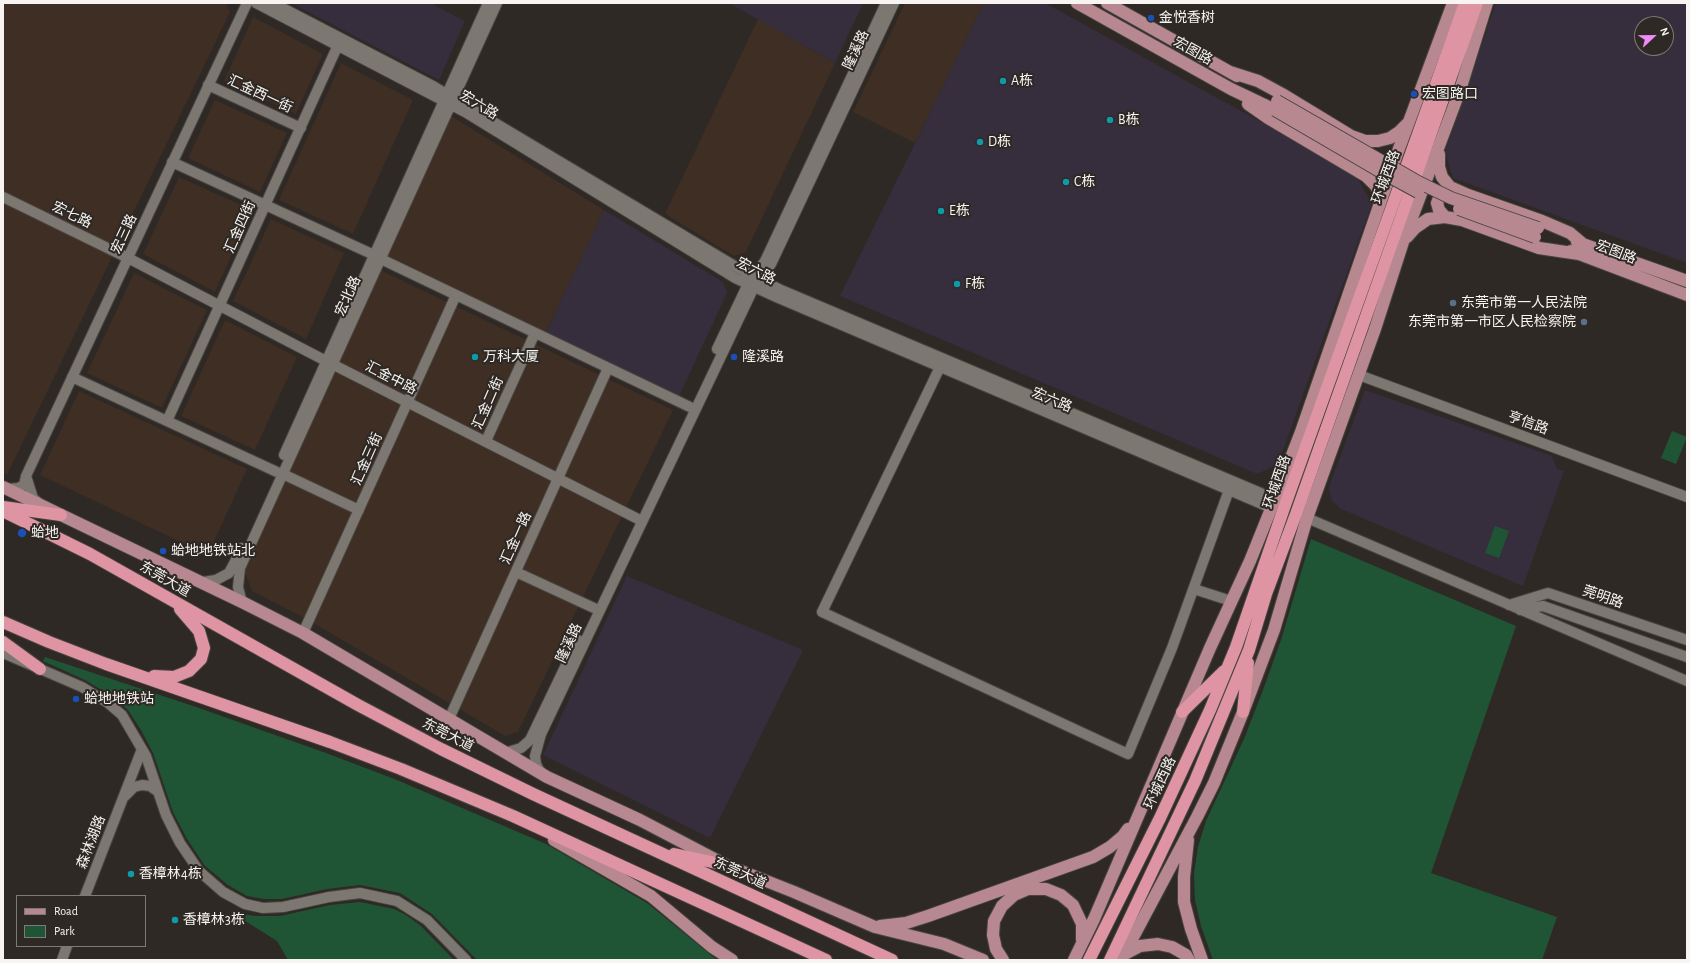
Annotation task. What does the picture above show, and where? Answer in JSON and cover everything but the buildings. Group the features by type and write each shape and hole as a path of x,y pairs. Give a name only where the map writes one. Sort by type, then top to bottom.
{"highway":[{"name":"环城西路","path":"1089,960 1160,818 1210,710 1228,667 1466,3"},
{"name":"环城西路","path":"1110,960 1195,781 1249,650 1266,594 1296,514 1477,3"},
{"path":"3,507 61,515"},
{"name":"东莞大道","path":"3,511 90,554 352,701 441,749 892,960"},
{"path":"137,675 174,677 189,671 201,659 204,648 199,631 186,614 167,597"},
{"path":"3,622 49,642 137,675 330,742 402,769 513,816 826,960"},
{"path":"3,642 40,669"},
{"path":"1243,712 1249,650"},
{"path":"1182,712 1228,667"},
{"path":"650,848 726,865"}],"main road":[{"name":"宏图路","path":"1076,3 1231,89 1276,105"},
{"name":"宏图路","path":"1107,3 1230,72 1276,105 1420,183 1451,198 1536,233 1581,249 1687,281"},
{"path":"1075,957 1155,778 1182,712 1231,601 1250,561 1273,504 1301,432 1409,122 1453,3"},
{"path":"1122,958 1214,783 1243,712 1276,624 1307,518 1359,375 1404,239 1439,149 1472,53 1487,3"},
{"path":"1230,72 1258,81 1351,136 1365,140 1378,141 1390,138 1399,132 1409,122"},
{"path":"1231,89 1244,101 1268,118 1366,176 1376,186 1382,199"},
{"path":"1352,167 1363,170 1369,169 1376,163 1378,154 1374,145 1365,140"},
{"path":"1439,149 1438,167 1442,177 1450,187 1570,233 1581,249"},
{"path":"1446,217 1439,210 1437,203 1442,193 1451,191 1463,193"},
{"path":"1404,239 1415,228 1428,219 1446,217 1462,220 1538,248 1581,249"},
{"name":"宏图路","path":"1581,249 1687,295"},
{"path":"6,488 203,582 303,633 547,777 640,820 726,865 875,927 944,944 983,960"},
{"path":"513,816 651,896 712,947 732,960"},
{"path":"875,927 900,924 928,916 1093,857 1110,847 1123,836 1136,818"},
{"path":"1189,831 1184,877 1184,902 1191,929 1202,960"},
{"path":"1003,960 996,949 993,935 994,921 1002,906 1006,902 1014,895 1028,889 1046,889 1061,895 1073,905 1082,924 1082,943"},
{"path":"1122,958 1140,946 1158,944 1172,947 1186,955 1189,960"}],"street":[{"name":"宏三路","path":"6,488 18,488 24,485 26,476 247,3"},
{"name":"宏六路","path":"256,3 449,99"},
{"name":"宏六路","path":"273,3 449,99 754,281 940,367 1229,490 1273,504"},
{"name":"宏北路","path":"449,99 488,3"},
{"name":"宏北路","path":"244,603 241,599 238,587 240,568 280,473 449,99 497,3"},
{"name":"隆溪路","path":"547,777 539,770 535,756 541,734 690,407 765,261 886,3"},
{"name":"隆溪路","path":"506,753 521,748 530,740 594,608 640,519 754,281 771,264 894,3"},
{"name":"汇金四街","path":"167,421 338,45"},
{"name":"汇金西一街","path":"208,85 301,128"},
{"path":"172,162 377,257 690,407"},
{"name":"宏七路","path":"3,197 128,258"},
{"name":"汇金中路","path":"128,258 640,519"},
{"name":"宏六路","path":"754,281 786,292 1273,504"},
{"name":"汇金三街","path":"303,633 456,295"},
{"name":"汇金二街","path":"486,441 535,333"},
{"path":"940,367 822,612 1128,754 1172,648 1229,490"},
{"name":"汇金一路","path":"449,719 608,368"},
{"name":"亨信路","path":"1359,375 1687,496"},
{"path":"72,377 359,510"},
{"name":"宏北路","path":"203,582 223,577 234,566 280,473"},
{"path":"26,476 33,498 42,506"},
{"path":"1307,518 1687,682"},
{"path":"516,572 594,608"},
{"path":"1194,589 1231,601"},
{"name":"莞明路","path":"1509,605 1548,593 1687,640"},
{"name":"莞明路","path":"1520,610 1543,606 1687,657"},
{"path":"3,653 82,687 122,715 142,749 166,815 180,843 199,871 224,892 244,904 263,908 283,907 329,897 360,894 391,899 410,908 427,920 466,960"},
{"name":"森林湖路","path":"85,895 142,749"},
{"name":"森林湖路","path":"123,799 127,792 138,786 150,786 157,791"},
{"path":"62,960 67,947"}],"shaded area":[{"path":"3,3 226,3 230,12 7,475 3,472"},
{"path":"291,3 430,3 465,21 439,80"},
{"path":"729,3 863,3 835,63"},
{"path":"905,3 984,3 915,143 853,112"},
{"path":"984,3 1045,3 1355,174 1372,203 1278,464 1257,474 840,296"},
{"path":"1496,3 1687,3 1687,263 1453,178 1445,152"},
{"path":"253,17 323,54 296,114 224,81"},
{"path":"758,19 835,63 746,252 734,256 665,214"},
{"path":"341,63 413,100 353,234 279,200"},
{"path":"215,100 287,133 260,192 188,158"},
{"path":"451,116 604,210 546,332 387,255"},
{"path":"179,177 252,210 215,292 143,254"},
{"path":"604,210 723,282 727,293 679,396 546,332"},
{"path":"271,219 344,253 306,339 233,301"},
{"path":"380,270 673,410 518,732 505,736 310,621 252,591 244,570"},
{"path":"134,273 207,310 162,408 87,373"},
{"path":"225,320 297,357 255,450 181,416"},
{"path":"1365,390 1552,456 1557,469 1564,471 1523,586 1341,509 1332,501 1329,490 1330,484"},
{"path":"79,391 247,469 208,555 40,475"},
{"path":"627,576 803,650 710,838 543,755"}],"green space":[{"path":"1672,431 1687,437 1676,464 1661,458"},
{"path":"1495,526 1509,531 1499,558 1485,553"},
{"path":"1311,539 1516,626 1431,873 1557,917 1542,960 1213,960 1201,926 1195,900 1194,873 1198,847 1206,821 1244,739 1263,690 1281,640"},
{"path":"45,657 196,707 326,753 397,780 546,844 647,903 717,960 477,960 432,914 400,893 360,885 327,889 282,899 264,899 247,896 228,885 205,866 187,839 173,812 153,753 128,710 113,697 85,680 43,661"},
{"path":"360,902 394,909 406,915 421,926 454,960 288,960 277,941 231,912 255,916 280,916 330,905"}],"place":[{"name":"金悦香树","path":"1151,18"},
{"name":"A栋","path":"1003,81"},
{"name":"宏图路口","path":"1414,94"},
{"name":"B栋","path":"1110,120"},
{"name":"D栋","path":"980,142"},
{"name":"C栋","path":"1066,182"},
{"name":"E栋","path":"941,211"},
{"name":"F栋","path":"957,284"},
{"name":"东莞市第一人民法院","path":"1453,303"},
{"name":"东莞市第一市区人民检察院","path":"1584,322"},
{"name":"万科大厦","path":"475,357"},
{"name":"隆溪路","path":"734,357"},
{"name":"蛤地","path":"22,533"},
{"name":"蛤地地铁站北","path":"163,551"},
{"name":"蛤地地铁站","path":"76,699"},
{"name":"香樟林4栋","path":"131,874"},
{"name":"香樟林3栋","path":"175,920"}]}
